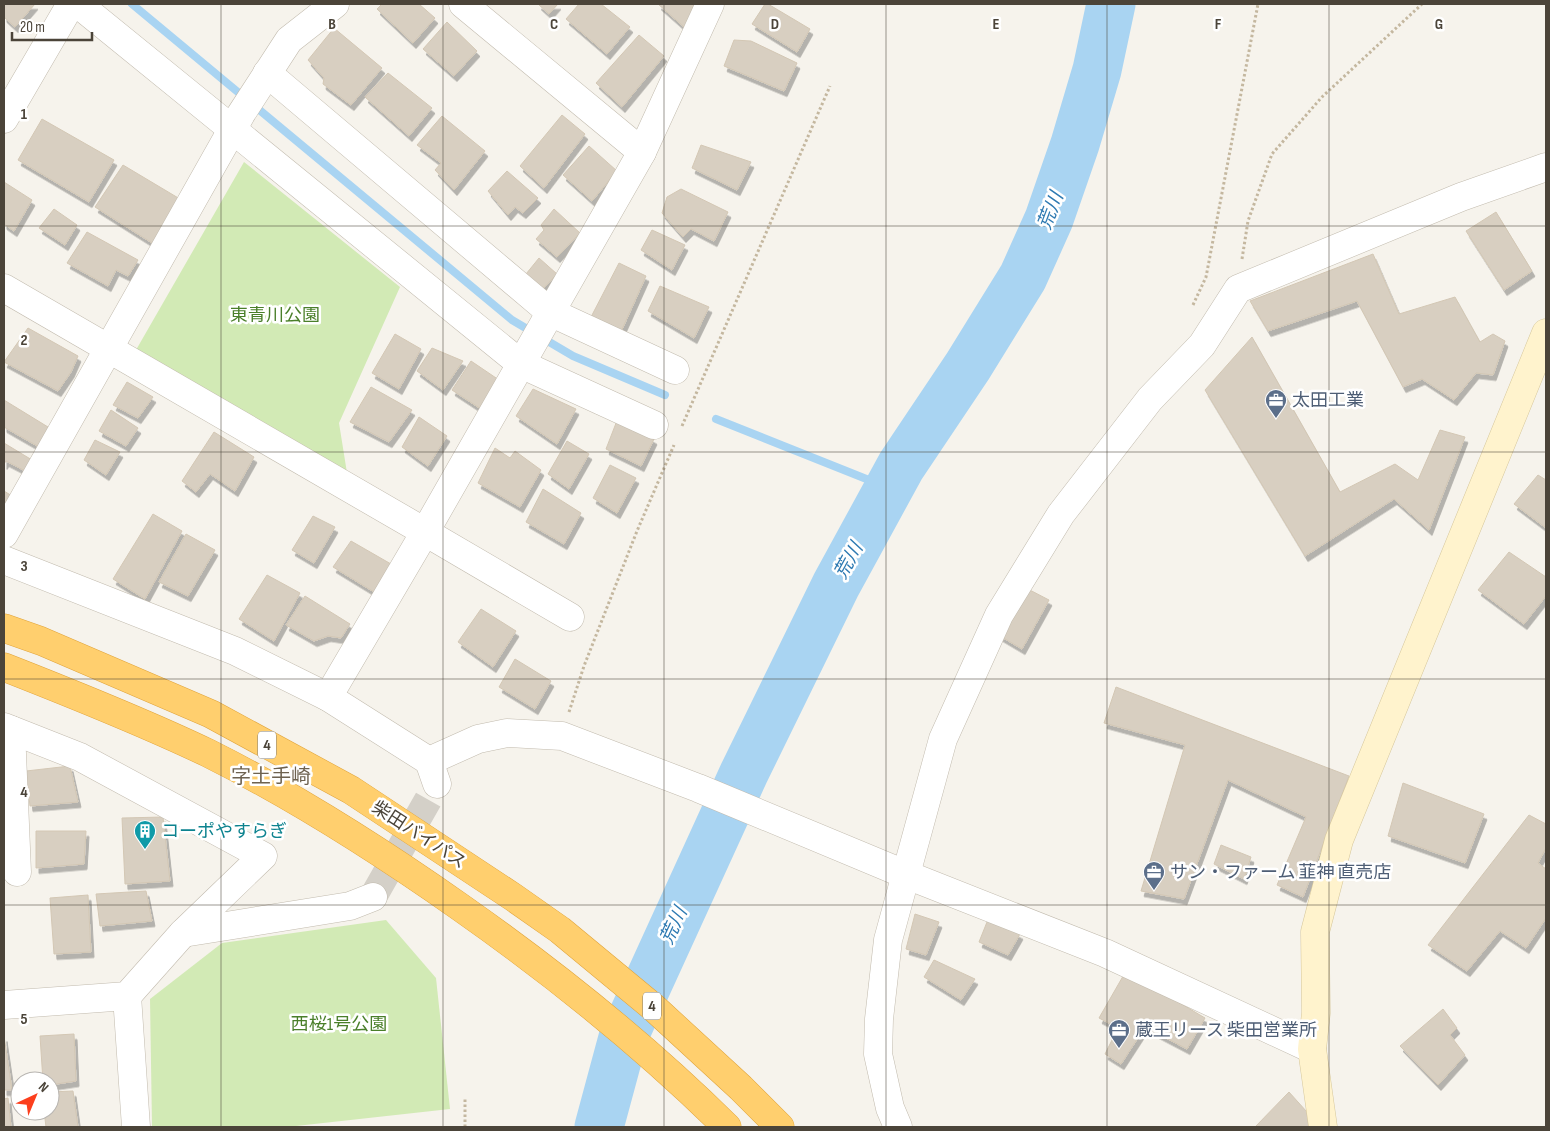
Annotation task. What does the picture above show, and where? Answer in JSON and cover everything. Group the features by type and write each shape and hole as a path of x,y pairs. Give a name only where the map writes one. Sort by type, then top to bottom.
{"highway":[{"name":"柴田バイパス","path":"4,628 41,641 210,714 351,790 560,930 653,1007 741,1088 780,1127"},
{"name":"柴田バイパス","path":"4,668 102,705 208,754 334,822 426,883 575,992 643,1048 727,1127"}],"street":[{"path":"4,119 71,4"},
{"path":"78,4 237,122 524,359 666,431"},
{"path":"4,534 237,122 264,78 288,40 335,4"},
{"path":"463,4 642,152"},
{"path":"328,697 425,532 642,152 710,4"},
{"path":"264,78 547,318 675,370"},
{"path":"898,1127 890,1108 878,1054 888,940 943,739 999,615 1061,514 1150,399 1202,345 1238,289 1461,197 1546,166"},
{"path":"4,288 570,618"},
{"path":"1323,1127 1312,1049 1316,1013 1315,932 1339,840 1546,334"},
{"path":"4,560 235,651 328,697 433,773 478,739 507,733 562,736 698,788 1105,953 1312,1049"},
{"path":"17,872 7,729 80,757 263,856 183,933 128,996 136,1127"},
{"path":"183,933 350,906 373,897"},
{"path":"4,1005 128,996"}],"path":[{"path":"1190,312 1206,277 1258,4"},
{"path":"1238,289 1248,221 1272,154 1322,97 1422,4"},
{"path":"681,429 830,86"},
{"path":"562,736 584,666 637,531 666,431"},
{"path":"464,1127 465,1097"}],"green space":[{"name":"東青川公園","path":"244,162 400,287 339,423 347,473 136,350"},
{"name":"西桜1号公園","path":"386,920 436,978 450,1109 287,1127 152,1127 150,999 222,943"}],"building":[{"path":"4,4 35,4 15,27 4,17"},
{"path":"382,4 419,4 435,18 413,43 377,9"},
{"path":"538,4 558,4 549,14"},
{"path":"579,4 601,4 630,27 607,54 566,19"},
{"path":"658,4 701,4 684,27"},
{"path":"765,4 810,29 797,52 752,24"},
{"path":"447,22 477,51 454,76 423,49"},
{"path":"334,28 382,68 351,105 323,84 324,78 308,60"},
{"path":"639,35 664,56 622,107 596,83"},
{"path":"734,40 751,41 797,63 784,91 724,66"},
{"path":"388,73 432,108 409,136 365,97"},
{"path":"562,115 585,134 544,188 520,166"},
{"path":"442,116 485,151 454,190 435,170 441,163 417,145"},
{"path":"42,119 114,160 89,202 18,160"},
{"path":"701,145 751,162 737,190 692,168"},
{"path":"589,146 617,171 592,201 563,175"},
{"path":"123,165 185,202 160,248 95,207"},
{"path":"507,171 538,198 523,213 515,207 508,215 488,191"},
{"path":"4,182 32,200 14,231 4,224"},
{"path":"681,189 728,212 714,241 691,229 683,237 662,213 667,197"},
{"path":"54,209 77,225 65,245 39,228"},
{"path":"554,209 580,233 557,257 536,239 544,230 541,225"},
{"path":"1496,212 1532,271 1504,290 1466,231"},
{"path":"652,230 685,245 672,270 641,250"},
{"path":"87,232 138,260 128,276 116,270 108,286 67,263"},
{"path":"1373,254 1399,314 1455,297 1480,342 1493,334 1505,341 1493,375 1476,373 1454,400 1422,379 1403,387 1357,301 1268,331 1250,301"},
{"path":"539,258 557,274 542,290 526,274"},
{"path":"619,263 646,276 620,334 591,317"},
{"path":"660,286 709,307 694,338 648,311"},
{"path":"28,328 78,356 71,372 58,391 4,362"},
{"path":"395,334 421,349 399,389 372,373"},
{"path":"1252,337 1340,492 1395,464 1418,480 1440,430 1465,437 1429,530 1394,499 1305,556 1205,390"},
{"path":"432,348 463,361 443,390 417,371"},
{"path":"471,361 502,382 484,411 452,390"},
{"path":"127,382 153,397 138,418 113,405"},
{"path":"371,387 412,410 389,442 350,422"},
{"path":"533,389 576,409 557,444 516,416"},
{"path":"4,400 48,427 39,447 4,427"},
{"path":"111,410 138,428 126,446 99,431"},
{"path":"419,417 447,436 428,466 402,447"},
{"path":"618,418 654,439 641,466 606,449"},
{"path":"214,432 254,457 235,491 210,474 196,492 182,481"},
{"path":"95,440 120,452 106,475 84,460"},
{"path":"567,441 589,454 569,489 548,474"},
{"path":"4,443 37,463 31,474 6,461 4,464"},
{"path":"495,448 510,458 515,451 541,470 520,507 478,483"},
{"path":"610,465 636,478 617,513 593,498"},
{"path":"1538,475 1546,480 1546,528 1514,504"},
{"path":"543,489 581,513 564,544 526,522"},
{"path":"4,491 17,499 4,521"},
{"path":"153,514 182,531 145,599 113,579"},
{"path":"313,516 335,527 314,563 292,550"},
{"path":"186,534 215,550 188,596 159,582"},
{"path":"351,541 391,564 374,592 333,567"},
{"path":"1509,552 1546,577 1546,596 1524,624 1478,590"},
{"path":"267,575 300,593 274,641 239,619"},
{"path":"1024,587 1049,600 1022,649 1000,636"},
{"path":"305,596 350,624 341,638 328,636 314,641 286,625"},
{"path":"481,609 516,631 493,667 458,642"},
{"path":"515,659 551,681 535,709 499,687"},
{"path":"1116,687 1349,776 1303,897 1277,885 1306,817 1228,780 1184,899 1141,891 1185,745 1104,723"},
{"path":"70,766 78,802 30,806 26,771"},
{"path":"1403,783 1484,814 1465,863 1388,836"},
{"path":"1529,815 1546,824 1546,848 1538,863 1546,869 1546,918 1526,948 1500,931 1467,971 1428,945"},
{"name":"コーポやすらぎ","path":"163,817 170,881 125,884 122,818"},
{"path":"36,831 86,831 84,864 36,868"},
{"path":"1221,845 1251,857 1244,879 1214,864"},
{"path":"146,891 152,921 100,926 96,894"},
{"path":"88,895 91,952 54,954 50,898"},
{"path":"915,914 939,922 926,955 906,949"},
{"path":"989,917 1020,934 1008,955 979,942"},
{"path":"934,960 975,979 961,1000 924,977"},
{"path":"1126,971 1205,1018 1187,1049 1145,1027 1121,1064 1105,1054 1118,1028 1099,1018"},
{"path":"1443,1009 1457,1028 1450,1035 1465,1055 1438,1085 1400,1046"},
{"path":"74,1034 76,1081 60,1083 60,1071 42,1071 40,1036"},
{"path":"4,1036 10,1090 4,1090"},
{"path":"73,1091 78,1127 46,1127 45,1121 60,1121 60,1092"},
{"path":"1289,1092 1316,1122 1311,1127 1255,1127"},
{"path":"8,1098 11,1127 4,1127 4,1099"}],"waterway":[{"path":"132,4 512,320 573,356 665,395"},
{"name":"荒川","path":"599,1127 623,1038 744,773 836,585 901,466 968,366 1023,277 1049,219 1075,144 1097,70 1111,4"},
{"path":"716,419 889,488"}],"tunnel":[{"path":"373,897 437,784"}],"place":[{"name":"太田工業","path":"1276,419"},
{"name":"コーポやすらぎ","path":"145,850"},
{"name":"サン・ファーム 韮神 直売店","path":"1154,891"},
{"name":"蔵王リース 柴田営業所","path":"1119,1049"}],"district":[{"name":"字土手崎","path":"271,777"}]}
